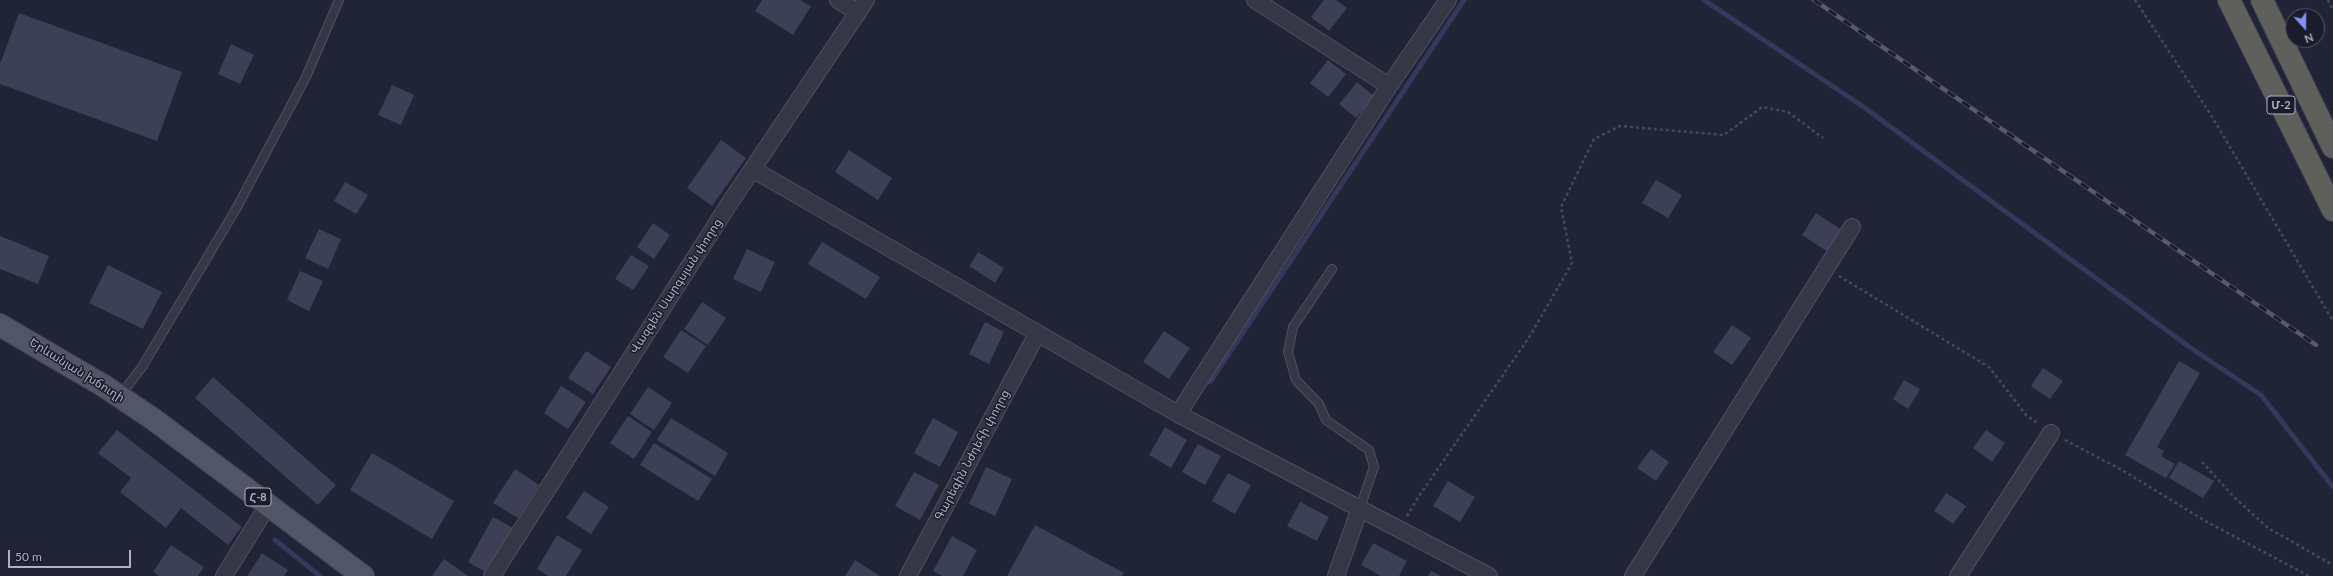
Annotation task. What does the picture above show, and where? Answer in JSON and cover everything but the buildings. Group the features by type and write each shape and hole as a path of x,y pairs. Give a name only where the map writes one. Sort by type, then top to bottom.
{"highway":[{"name":"Մ-2","path":"2229,0 2333,210"},
{"name":"Մ-2","path":"2262,0 2333,148"}],"main road":[{"name":"Երևանյան խճուղի","path":"0,325 119,396 153,419 268,505"},
{"name":"Հ-8","path":"268,505 363,576"}],"street":[{"path":"838,0 862,6"},
{"path":"1255,0 1388,86"},
{"path":"1178,414 1388,86 1448,0"},
{"name":"Վազգեն Սարգսյան փողոց","path":"492,576 729,204 754,170 862,6"},
{"path":"754,170 1178,414 1489,576"},
{"path":"1633,576 1852,227"},
{"name":"Գարեգին Նժդեհի փողոց","path":"908,576 1037,334"},
{"path":"1958,576 2051,433"},
{"path":"224,576 268,505"},
{"path":"1336,576 1360,508"}],"lane":[{"path":"119,396 142,367 236,209 306,77 339,0"},
{"path":"1332,270 1292,327 1288,352 1296,380 1319,404 1326,420 1369,450 1374,467 1360,508"}],"path":[{"path":"2135,0 2211,115 2333,321"},
{"path":"2328,0 2333,10"},
{"path":"1400,529 1419,496 1530,336 1572,263 1561,207 1594,139 1620,126 1724,135 1762,107 1788,112 1823,138"},
{"path":"2202,462 2234,497 2268,528 2333,565"}],"waterway":[{"path":"1210,382 1464,0"},
{"path":"1704,0 1865,108 2188,346 2261,395 2333,487"},
{"path":"275,540 320,576"}],"railway":[{"path":"1814,0 2316,345"}]}
